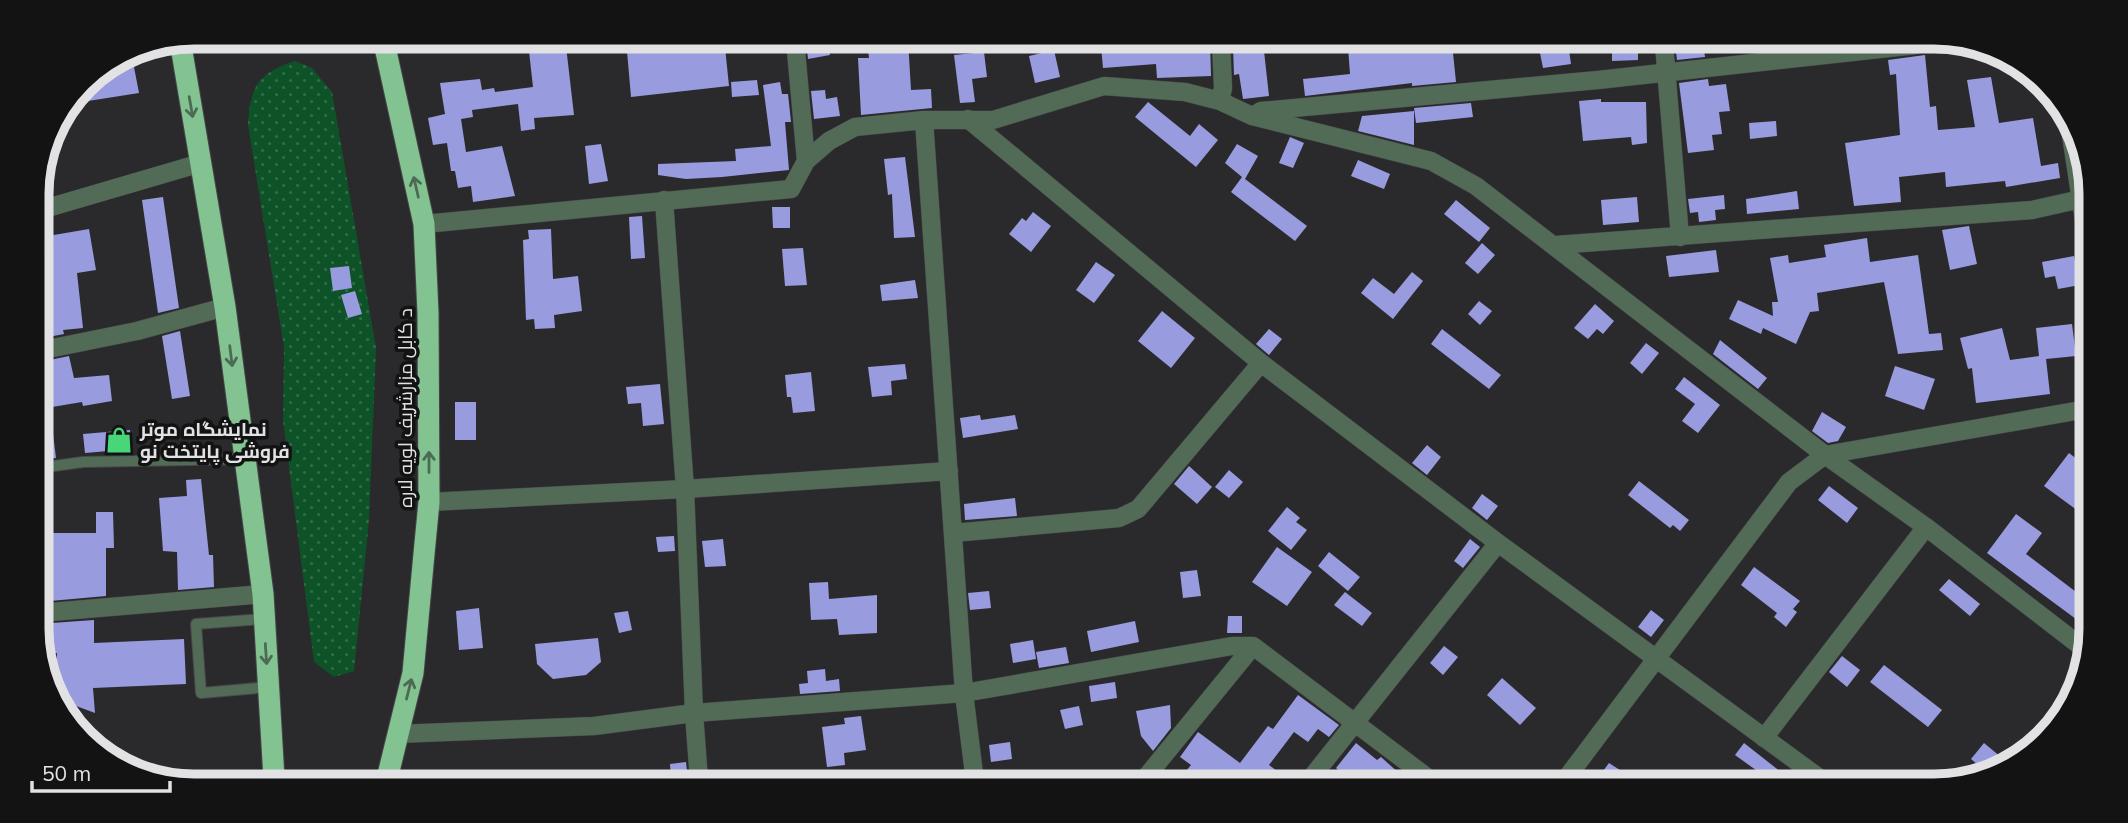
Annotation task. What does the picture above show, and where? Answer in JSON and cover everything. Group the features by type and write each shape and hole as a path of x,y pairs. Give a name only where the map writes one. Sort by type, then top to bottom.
{"highway":[{"name":"د کابل مزارشریف لویه لاره","path":"385,49 424,223 428,313 429,502 413,673 388,774"},
{"path":"182,50 225,307 263,594 274,774"}],"street":[{"path":"796,49 806,160"},
{"path":"1220,102 1223,88 1221,49"},
{"path":"1665,49 1680,237"},
{"path":"1252,116 1261,111 1879,49"},
{"path":"424,223 791,189 806,160 829,141 855,127 925,120 993,120 1104,86 1185,92 1220,102 1252,116 1431,161 1476,186 1556,245 1825,455 1926,527 2078,645"},
{"path":"968,119 1261,363 1498,543 1814,774"},
{"path":"925,120 964,693 974,774"},
{"path":"49,207 201,163"},
{"path":"1556,245 2032,210 2079,199"},
{"path":"664,200 685,489 699,774"},
{"path":"49,349 137,331 225,307"},
{"path":"953,533 1119,518 1138,509 1261,363"},
{"path":"1569,774 1789,482 1825,455 2079,410"},
{"path":"429,502 685,489 949,471"},
{"path":"1764,738 1926,527"},
{"path":"1314,774 1498,543"},
{"path":"49,612 263,594"},
{"path":"397,734 594,726 694,713 964,693 1232,646 1253,646 1423,774"},
{"path":"1149,774 1253,646"}],"lane":[{"path":"49,467 83,462 245,459"},
{"path":"264,619 195,624 201,693 268,687"}],"green space":[{"path":"295,61 312,68 332,92 376,348 369,520 354,671 334,677 314,662 283,420 284,347 248,125 251,101 258,83 272,71"}],"building":[{"path":"566,49 574,115 534,118 535,129 521,131 518,104 472,110 473,117 461,119 466,152 502,146 515,196 473,202 471,186 458,188 455,171 451,171 447,143 433,145 428,118 445,114 440,83 480,79 482,90 494,88 495,92 533,87 529,51"},
{"path":"674,49 674,52 725,49 729,86 631,97 627,51"},
{"path":"807,49 829,49 830,55 808,59"},
{"path":"868,49 909,49 911,90 931,89 932,108 861,115 858,58 869,58"},
{"path":"1101,49 1210,49 1211,76 1157,78 1156,64 1103,68"},
{"path":"1233,49 1264,49 1269,96 1243,99 1239,74 1234,75"},
{"path":"1348,49 1453,49 1456,82 1412,86 1412,83 1305,96 1303,79 1350,74"},
{"path":"1539,49 1569,49 1571,64 1543,68"},
{"path":"1612,49 1638,49 1638,60 1612,61"},
{"path":"1676,49 1704,49 1705,57 1677,60"},
{"path":"1054,50 1060,77 1035,83 1029,56"},
{"path":"984,52 987,77 972,79 975,102 960,103 954,55"},
{"path":"1925,55 1930,107 1936,106 1938,130 1975,127 1967,80 1991,77 1999,123 2033,118 2041,166 2058,163 2060,178 2006,187 2005,181 1946,187 1945,172 1899,177 1901,202 1854,206 1845,143 1900,135 1896,74 1890,75 1888,60"},
{"path":"134,67 139,93 88,101 87,96 91,91 117,70"},
{"path":"1708,79 1709,86 1726,84 1730,111 1719,112 1722,134 1712,135 1714,150 1688,153 1679,83"},
{"path":"757,80 759,95 732,97 731,82"},
{"path":"780,82 782,94 788,94 791,122 785,122 789,170 686,179 658,175 658,164 736,161 735,149 771,146 763,85"},
{"path":"825,90 826,99 837,97 840,116 814,119 811,91"},
{"path":"1601,99 1601,102 1646,102 1647,143 1632,145 1631,137 1583,141 1579,101"},
{"path":"1148,102 1190,136 1199,124 1218,140 1196,167 1135,117"},
{"path":"1471,103 1473,117 1416,123 1414,108"},
{"path":"1414,111 1414,145 1358,131 1362,116"},
{"path":"1776,121 1777,136 1750,139 1749,123"},
{"path":"1290,137 1304,143 1293,168 1279,163"},
{"path":"601,144 608,181 589,184 585,146"},
{"path":"1237,144 1258,156 1245,179 1307,226 1295,241 1231,192 1242,177 1225,163"},
{"path":"905,157 915,237 894,238 892,194 888,195 884,159"},
{"path":"1358,160 1390,174 1384,189 1351,176"},
{"path":"1797,191 1799,209 1747,214 1746,199"},
{"path":"1724,195 1725,209 1715,210 1716,220 1699,222 1698,212 1690,213 1688,199"},
{"path":"163,197 179,308 158,313 142,200"},
{"path":"1637,197 1639,222 1603,225 1601,200"},
{"path":"1456,200 1490,228 1479,242 1444,214"},
{"path":"772,207 790,207 790,228 773,228"},
{"path":"1033,212 1051,226 1031,252 1009,234 1022,218 1026,221"},
{"path":"642,216 645,258 631,259 629,217"},
{"path":"1969,226 1977,264 1950,270 1942,230"},
{"path":"89,229 96,270 77,273 83,328 63,330 64,334 49,337 49,319 52,319 49,236"},
{"path":"551,229 553,279 578,276 582,311 554,315 555,328 535,329 534,319 526,320 523,240 529,239 528,230"},
{"path":"1867,238 1870,262 1918,255 1929,334 1941,333 1943,350 1898,354 1884,282 1817,293 1819,311 1810,312 1796,344 1763,328 1761,334 1729,319 1738,300 1773,316 1772,302 1778,302 1770,258 1788,255 1789,263 1826,257 1824,245"},
{"path":"1482,243 1495,255 1478,274 1465,263"},
{"path":"803,248 807,285 785,286 782,249"},
{"path":"1716,250 1719,272 1669,277 1666,256"},
{"path":"2074,256 2079,285 2058,289 2055,276 2045,278 2042,262"},
{"path":"1096,262 1115,275 1094,303 1076,290"},
{"path":"349,266 352,288 333,291 330,268"},
{"path":"1412,272 1423,281 1393,319 1361,293 1373,278 1394,294"},
{"path":"915,280 918,298 882,301 880,285"},
{"path":"355,291 362,314 348,318 341,295"},
{"path":"1479,301 1492,311 1480,325 1468,314"},
{"path":"1595,304 1614,321 1603,334 1597,329 1588,339 1574,328"},
{"path":"1162,311 1195,338 1171,368 1138,341"},
{"path":"2072,324 2076,356 2046,359 2050,394 1976,403 1972,368 1968,369 1960,338 2002,328 2010,360 2039,356 2036,328"},
{"path":"1269,329 1282,339 1269,355 1256,344"},
{"path":"1442,329 1501,375 1489,389 1431,344"},
{"path":"180,331 190,396 172,399 162,336"},
{"path":"1720,340 1767,378 1758,389 1713,354"},
{"path":"1646,343 1659,353 1642,374 1630,363"},
{"path":"69,356 74,378 109,375 112,401 52,407 49,402 49,360"},
{"path":"905,364 907,379 891,381 892,395 872,397 868,367"},
{"path":"1895,366 1935,379 1924,410 1885,396"},
{"path":"811,372 815,411 793,413 791,397 787,397 785,375"},
{"path":"1684,377 1720,405 1698,433 1682,421 1695,404 1675,389"},
{"path":"660,384 664,424 643,426 641,403 628,404 626,387"},
{"path":"455,402 476,402 476,440 455,440"},
{"path":"1822,412 1846,427 1838,441 1828,443 1812,431"},
{"path":"980,415 981,420 1015,415 1018,429 963,438 960,418"},
{"path":"130,430 132,449 85,453 83,434"},
{"path":"53,434 56,458 49,459 49,435"},
{"path":"1427,445 1441,457 1427,475 1412,463"},
{"path":"2069,453 2079,461 2079,512 2044,486"},
{"path":"1189,466 1212,487 1197,504 1174,484"},
{"path":"1229,470 1243,482 1229,498 1215,487"},
{"path":"201,479 209,555 213,555 214,587 178,590 177,552 163,551 159,498 187,496 186,480"},
{"path":"1639,481 1689,520 1680,531 1673,525 1670,528 1628,495"},
{"path":"1829,486 1858,508 1847,523 1818,500"},
{"path":"1482,494 1498,506 1487,520 1472,508"},
{"path":"1015,498 1017,516 965,520 964,504"},
{"path":"1287,507 1300,518 1296,522 1307,530 1291,550 1268,531"},
{"path":"96,512 113,512 114,548 106,548 106,596 50,601 49,533 96,533"},
{"path":"2016,514 2042,533 2026,554 2079,594 2079,621 1987,553"},
{"path":"674,536 675,551 658,552 656,537"},
{"path":"723,539 726,566 705,567 702,541"},
{"path":"1470,539 1480,547 1463,568 1454,561"},
{"path":"1277,547 1312,572 1287,606 1252,582"},
{"path":"1329,552 1360,577 1348,591 1318,566"},
{"path":"1754,567 1800,601 1793,609 1797,612 1786,627 1774,617 1777,613 1741,585"},
{"path":"1197,570 1201,596 1183,598 1180,572"},
{"path":"1949,579 1980,604 1970,616 1939,590"},
{"path":"828,582 829,599 877,595 877,633 839,635 837,619 811,620 809,583"},
{"path":"989,591 991,608 970,610 968,593"},
{"path":"1345,592 1372,613 1362,626 1334,605"},
{"path":"479,608 483,648 459,650 456,611"},
{"path":"1651,610 1664,620 1651,637 1638,627"},
{"path":"628,611 632,630 619,633 614,613"},
{"path":"1228,616 1242,616 1242,633 1227,633"},
{"path":"94,620 94,643 184,639 186,684 93,688 95,713 70,704 56,672 57,653 54,653 52,623"},
{"path":"1135,621 1139,642 1091,652 1087,631"},
{"path":"598,638 601,662 586,675 553,679 537,664 535,644"},
{"path":"1033,640 1036,659 1013,663 1010,644"},
{"path":"1444,646 1458,657 1443,675 1430,663"},
{"path":"1066,647 1069,663 1039,668 1036,652"},
{"path":"1842,656 1860,670 1847,687 1829,672"},
{"path":"1884,665 1942,710 1928,727 1870,682"},
{"path":"825,669 826,681 839,679 840,691 800,694 799,684 808,683 807,671"},
{"path":"1502,678 1536,708 1520,725 1487,695"},
{"path":"1115,682 1117,698 1091,702 1089,686"},
{"path":"1298,695 1339,725 1329,737 1318,729 1308,742 1294,732 1269,765 1281,774 1184,774 1191,765 1180,757 1198,732 1240,763 1268,726 1273,729"},
{"path":"1170,705 1171,728 1153,751 1141,736 1136,711"},
{"path":"1079,706 1083,725 1065,729 1060,710"},
{"path":"861,716 866,750 844,753 845,765 827,767 822,727 845,724 844,718"},
{"path":"1010,742 1012,759 991,762 989,745"},
{"path":"1356,743 1377,760 1381,757 1400,774 1336,774 1339,771 1336,768"},
{"path":"1744,743 1783,774 1759,774 1735,755"},
{"path":"1984,743 2001,757 1980,766 1971,759"},
{"path":"686,762 687,774 671,774 670,764"},
{"path":"1609,763 1623,772 1622,774 1601,774"}],"place":[{"name":"نمایشگاه موتر فروشی پایتخت نو","path":"119,440"}]}
